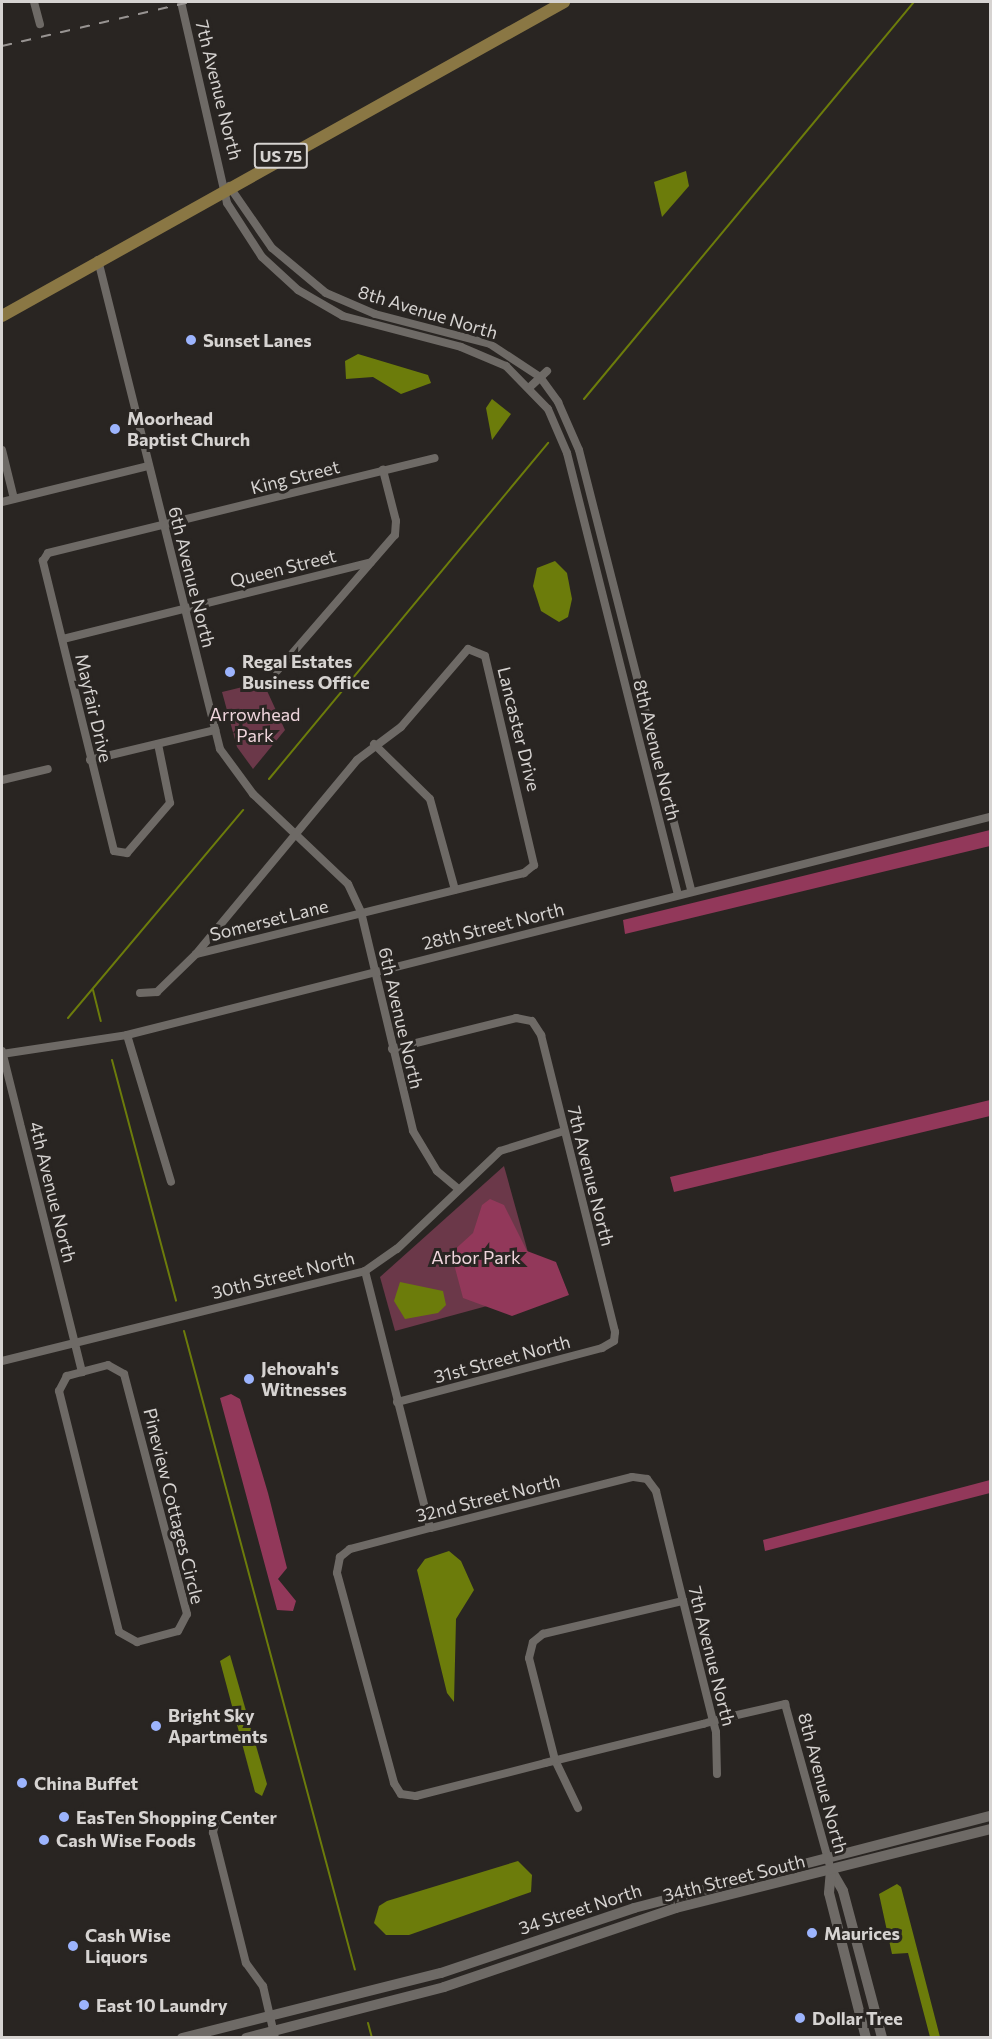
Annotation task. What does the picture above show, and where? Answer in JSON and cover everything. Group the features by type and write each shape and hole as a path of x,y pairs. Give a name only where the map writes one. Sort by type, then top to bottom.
{"main road":[{"name":"US 75","path":"2,316 227,185 564,2"},
{"name":"34 Street North","path":"182,2037 441,1973 634,1908 990,1816"},
{"name":"34th Street South","path":"246,2037 274,2034 444,1987 667,1911 990,1829"},
{"path":"831,1870 829,1893 866,2037"},
{"path":"831,1870 843,1891 882,2037"}],"street":[{"path":"34,2 40,24"},
{"name":"7th Avenue North","path":"181,2 227,185"},
{"name":"8th Avenue North","path":"227,185 272,248 326,293 375,314 490,344 540,377 579,450 691,891"},
{"name":"8th Avenue North","path":"227,185 227,203 256,249 319,304 371,327 485,356 531,386 567,453 678,894"},
{"name":"6th Avenue North","path":"98,260 215,730 232,770 333,864 361,912 373,972 413,1131 437,1172 457,1188"},
{"path":"531,386 547,371"},
{"path":"2,450 14,499"},
{"name":"King Street","path":"164,525 434,458"},
{"path":"2,502 149,466"},
{"path":"277,671 397,530 383,470"},
{"name":"Mayfair Drive","path":"158,744 170,803 127,853 114,851 43,561 48,553 164,525"},
{"name":"Queen Street","path":"63,639 371,562"},
{"name":"Lancaster Drive","path":"296,832 374,744 401,727 468,649 480,650 535,859 529,871 361,912"},
{"path":"90,760 215,730"},
{"path":"374,744 430,799 455,890"},
{"path":"2,780 48,769"},
{"name":"28th Street North","path":"2,1052 127,1035 990,817"},
{"name":"Somerset Lane","path":"196,954 296,832"},
{"name":"Somerset Lane","path":"196,954 361,912"},
{"path":"140,993 157,992 196,954"},
{"name":"7th Avenue North","path":"392,1050 516,1018 532,1021 541,1035 614,1341"},
{"path":"127,1035 171,1182"},
{"name":"4th Avenue North","path":"2,1052 74,1342"},
{"name":"30th Street North","path":"2,1361 365,1271 397,1249 457,1188 500,1151 564,1131"},
{"path":"365,1271 430,1528"},
{"name":"31st Street North","path":"397,1402 614,1341"},
{"path":"74,1342 82,1372"},
{"name":"Pineview Cottages Circle","path":"108,1365 118,1366 124,1374 187,1614 178,1631 137,1642 118,1632 58,1391 67,1376 82,1372 108,1365"},
{"name":"32nd Street North","path":"555,1760 416,1796 401,1794 394,1783 337,1573 340,1557 350,1549 430,1528 632,1477 647,1479"},
{"name":"7th Avenue North","path":"647,1479 656,1491 713,1721 717,1774"},
{"path":"578,1808 555,1760 530,1658 533,1642 543,1634 683,1601"},
{"name":"8th Avenue North","path":"713,1721 785,1704 831,1870"},
{"path":"555,1760 713,1721"},
{"path":"217,1818 213,1833 246,1963 263,1986 274,2034"}],"green space":[{"name":"Arrowhead Park","path":"263,682 285,730 253,769 237,747 222,692"},
{"path":"990,830 990,846 625,934 623,920"},
{"path":"990,1100 990,1116 674,1192 670,1177"},
{"name":"Arbor Park","path":"504,1166 539,1292 395,1331 380,1277"},
{"path":"490,1199 504,1205 527,1251 556,1262 569,1295 512,1316 463,1298 451,1253 473,1233 482,1205"},
{"path":"231,1394 240,1399 268,1493 287,1568 278,1579 296,1601 293,1611 277,1610 220,1398"},
{"path":"990,1480 990,1493 765,1551 763,1540"}],"shaded area":[{"path":"686,171 689,186 662,217 654,182"},
{"path":"358,354 428,375 431,383 401,394 373,377 346,379 345,361"},
{"path":"492,399 511,414 492,440 486,408"},
{"path":"555,561 567,573 572,599 568,617 559,622 541,611 533,586 537,568"},
{"path":"400,1282 443,1291 446,1305 438,1313 405,1319 394,1301"},
{"path":"449,1551 461,1561 474,1590 456,1619 454,1702 447,1693 417,1570 425,1559"},
{"path":"230,1655 267,1784 262,1796 255,1792 220,1661"},
{"path":"518,1861 532,1875 531,1892 409,1935 386,1935 374,1923 379,1906 387,1901"},
{"path":"897,1884 901,1887 940,2037 930,2037 908,1953 892,1954 879,1894"}],"waterway":[{"path":"584,399 914,2"},
{"path":"269,779 548,443"},
{"path":"68,1018 243,810"},
{"path":"93,990 101,1021"},
{"path":"112,1060 176,1301"},
{"path":"184,1331 355,1970"},
{"path":"368,2023 372,2038"}],"railway":[{"path":"2,46 189,2"}],"place":[{"name":"Sunset Lanes","path":"191,340"},
{"name":"Moorhead Baptist Church","path":"115,429"},
{"name":"Regal Estates Business Office","path":"230,672"},
{"name":"Jehovah's Witnesses","path":"249,1379"},
{"name":"Bright Sky Apartments","path":"156,1726"},
{"name":"China Buffet","path":"22,1783"},
{"name":"EasTen Shopping Center","path":"64,1817"},
{"name":"Cash Wise Foods","path":"44,1840"},
{"name":"Maurices","path":"812,1933"},
{"name":"Cash Wise Liquors","path":"73,1946"},
{"name":"East 10 Laundry","path":"84,2005"},
{"name":"Dollar Tree","path":"800,2018"}]}
